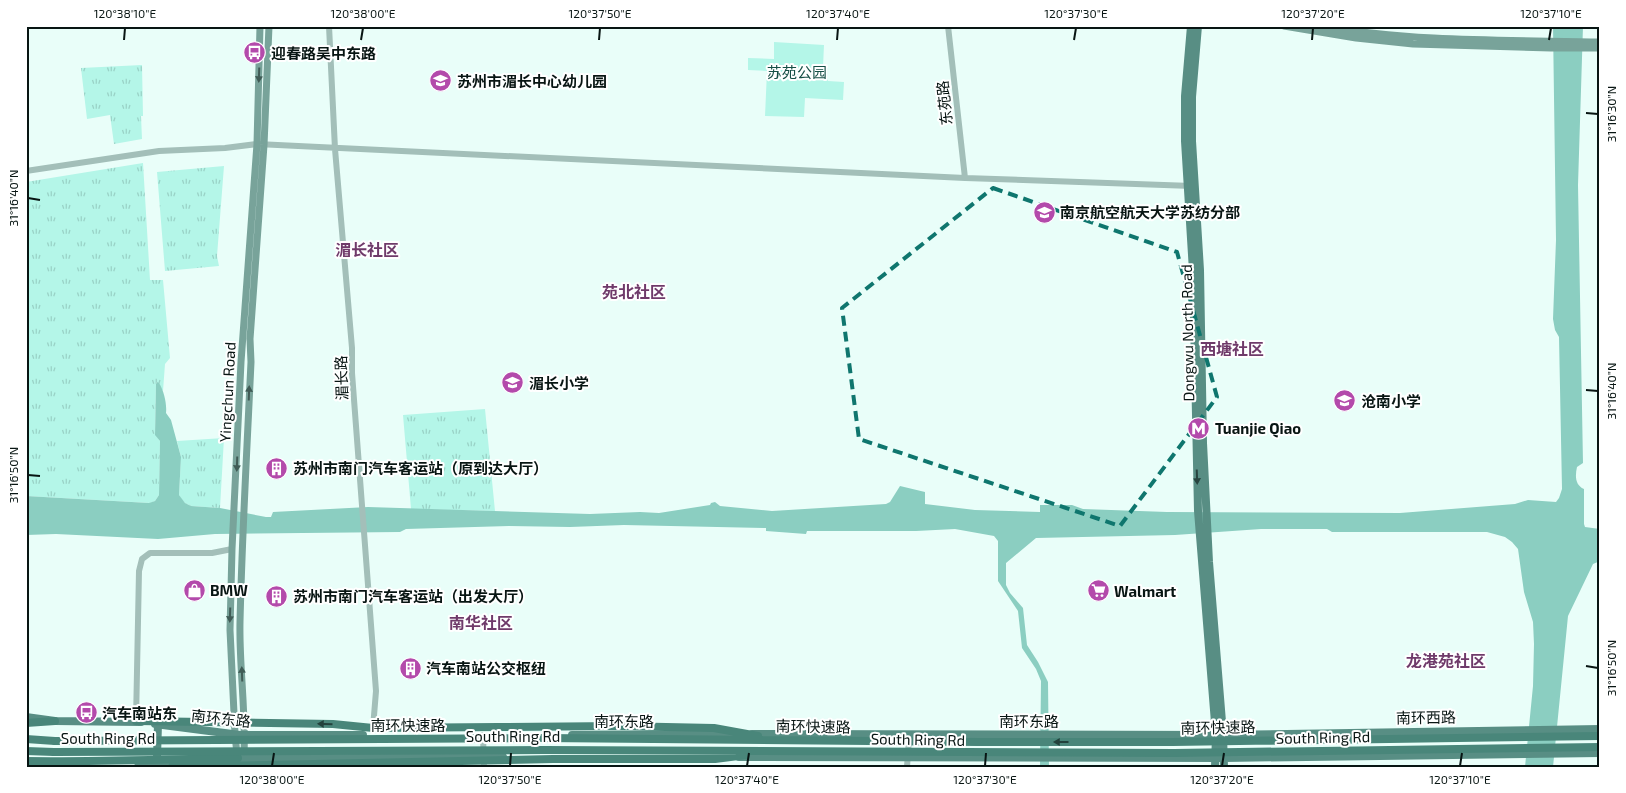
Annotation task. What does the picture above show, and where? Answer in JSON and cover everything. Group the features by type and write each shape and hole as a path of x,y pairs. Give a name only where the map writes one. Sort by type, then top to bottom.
{"highway":[{"path":"26,723 55,721"},
{"path":"136,721 333,724 374,728 618,726 714,728 779,740"},
{"name":"南环快速路","path":"26,739 544,738 1173,742 1600,736"},
{"name":"South Ring Rd","path":"26,752 534,750 1174,753 1600,747"},
{"path":"26,761 98,762 156,759 241,763 363,763 553,759 715,759 779,751"},
{"path":"172,767 241,763"}],"main road":[{"name":"Yingchun Road","path":"241,763 244,723 240,630 251,362 250,339 260,144 260,26"},
{"name":"Yingchun Road","path":"241,763 235,738 230,630 232,549 241,362 269,26"},
{"name":"Dongwu North Road","path":"1191,26 1185,116 1200,270 1204,535 1209,562 1219,734 1224,767"},
{"name":"Dongwu North Road","path":"1192,186 1192,116 1198,26"},
{"path":"1284,26 1349,38 1399,43 1587,45 1600,42"},
{"path":"1320,26 1414,38 1550,45"},
{"path":"1587,45 1600,48"},
{"name":"南环东路","path":"26,717 55,721 136,721 235,738 595,734 1219,734"},
{"path":"156,759 158,724"},
{"path":"374,728 398,725 578,724 595,734"},
{"name":"南环西路","path":"1219,734 1600,729"},
{"name":"Dongwu North Road","path":"1215,767 1219,734"},
{"path":"157,742 235,738"},
{"path":"138,767 483,756 1052,759 1600,753"},
{"path":"474,767 483,756"},
{"path":"241,763 253,767"}],"street":[{"name":"湄长路","path":"329,26 335,149 352,348 352,373 376,691 374,728"},
{"name":"东苑路","path":"948,26 965,178"},
{"path":"26,171 159,150 225,148 260,144 965,178 1192,186"},
{"path":"136,721 139,572 142,559 150,554 212,553 232,549"},
{"path":"907,767 909,734"},
{"path":"484,735 484,767"}],"highlighted area":[{"path":"993,188 1177,252 1217,397 1120,526 859,439 842,308"}],"green space":[{"name":"苏苑公园","path":"774,42 824,45 823,67 828,68 828,81 844,82 843,100 805,98 804,117 765,116 767,71 748,70 748,58 774,59"},
{"path":"142,65 142,139 114,144 110,115 87,119 81,68"},
{"path":"143,163 150,280 163,280 170,358 165,364 163,391 157,382 156,384 155,434 160,441 159,495 155,501 150,503 26,496 26,182"},
{"path":"224,166 217,256 219,266 165,271 157,172"},
{"path":"485,409 495,511 411,509 403,415"},
{"path":"224,438 220,508 191,506 185,503 179,495 181,457 177,441"}],"shaded area":[{"path":"1553,26 1583,26 1578,185 1583,463 1577,467 1576,477 1577,483 1584,489 1585,527 1600,529 1600,561 1593,564 1568,616 1553,767 1525,767 1533,686 1533,622 1524,592 1518,549 1505,537 1487,532 1332,532 1327,529 1261,529 1175,535 1036,538 1006,563 1006,585 1010,593 1023,608 1027,645 1048,682 1049,767 1040,767 1041,681 1036,669 1022,648 1018,611 998,581 998,541 994,536 955,529 807,531 806,534 766,531 766,528 624,525 406,529 400,532 215,534 158,539 56,534 26,535 26,496 149,503 155,501 159,495 160,441 155,435 157,382 164,394 166,413 171,420 181,457 179,495 185,503 191,506 220,508 266,517 271,517 273,512 368,507 590,514 659,513 710,505 715,502 720,506 772,511 886,504 890,502 900,486 925,492 925,504 975,510 1040,512 1040,505 1072,505 1083,509 1167,512 1400,513 1515,504 1528,500 1556,502 1562,489 1559,337 1555,330 1553,319 1556,240"}],"place":[{"name":"迎春路吴中东路","path":"255,53"},
{"name":"苏州市湄长中心幼儿园","path":"441,81"},
{"name":"南京航空航天大学苏纺分部","path":"1044,212"},
{"name":"湄长小学","path":"513,383"},
{"name":"沧南小学","path":"1345,401"},
{"name":"Tuanjie Qiao","path":"1199,428"},
{"name":"苏州市南门汽车客运站（原到达大厅）","path":"277,468"},
{"name":"BMW","path":"194,590"},
{"name":"Walmart","path":"1098,591"},
{"name":"苏州市南门汽车客运站（出发大厅）","path":"277,596"},
{"name":"汽车南站公交枢纽","path":"410,668"},
{"name":"汽车南站东","path":"86,713"}],"district":[{"name":"湄长社区","path":"367,249"},
{"name":"苑北社区","path":"634,291"},
{"name":"西塘社区","path":"1232,348"},
{"name":"南华社区","path":"481,622"},
{"name":"龙港苑社区","path":"1446,660"}]}
